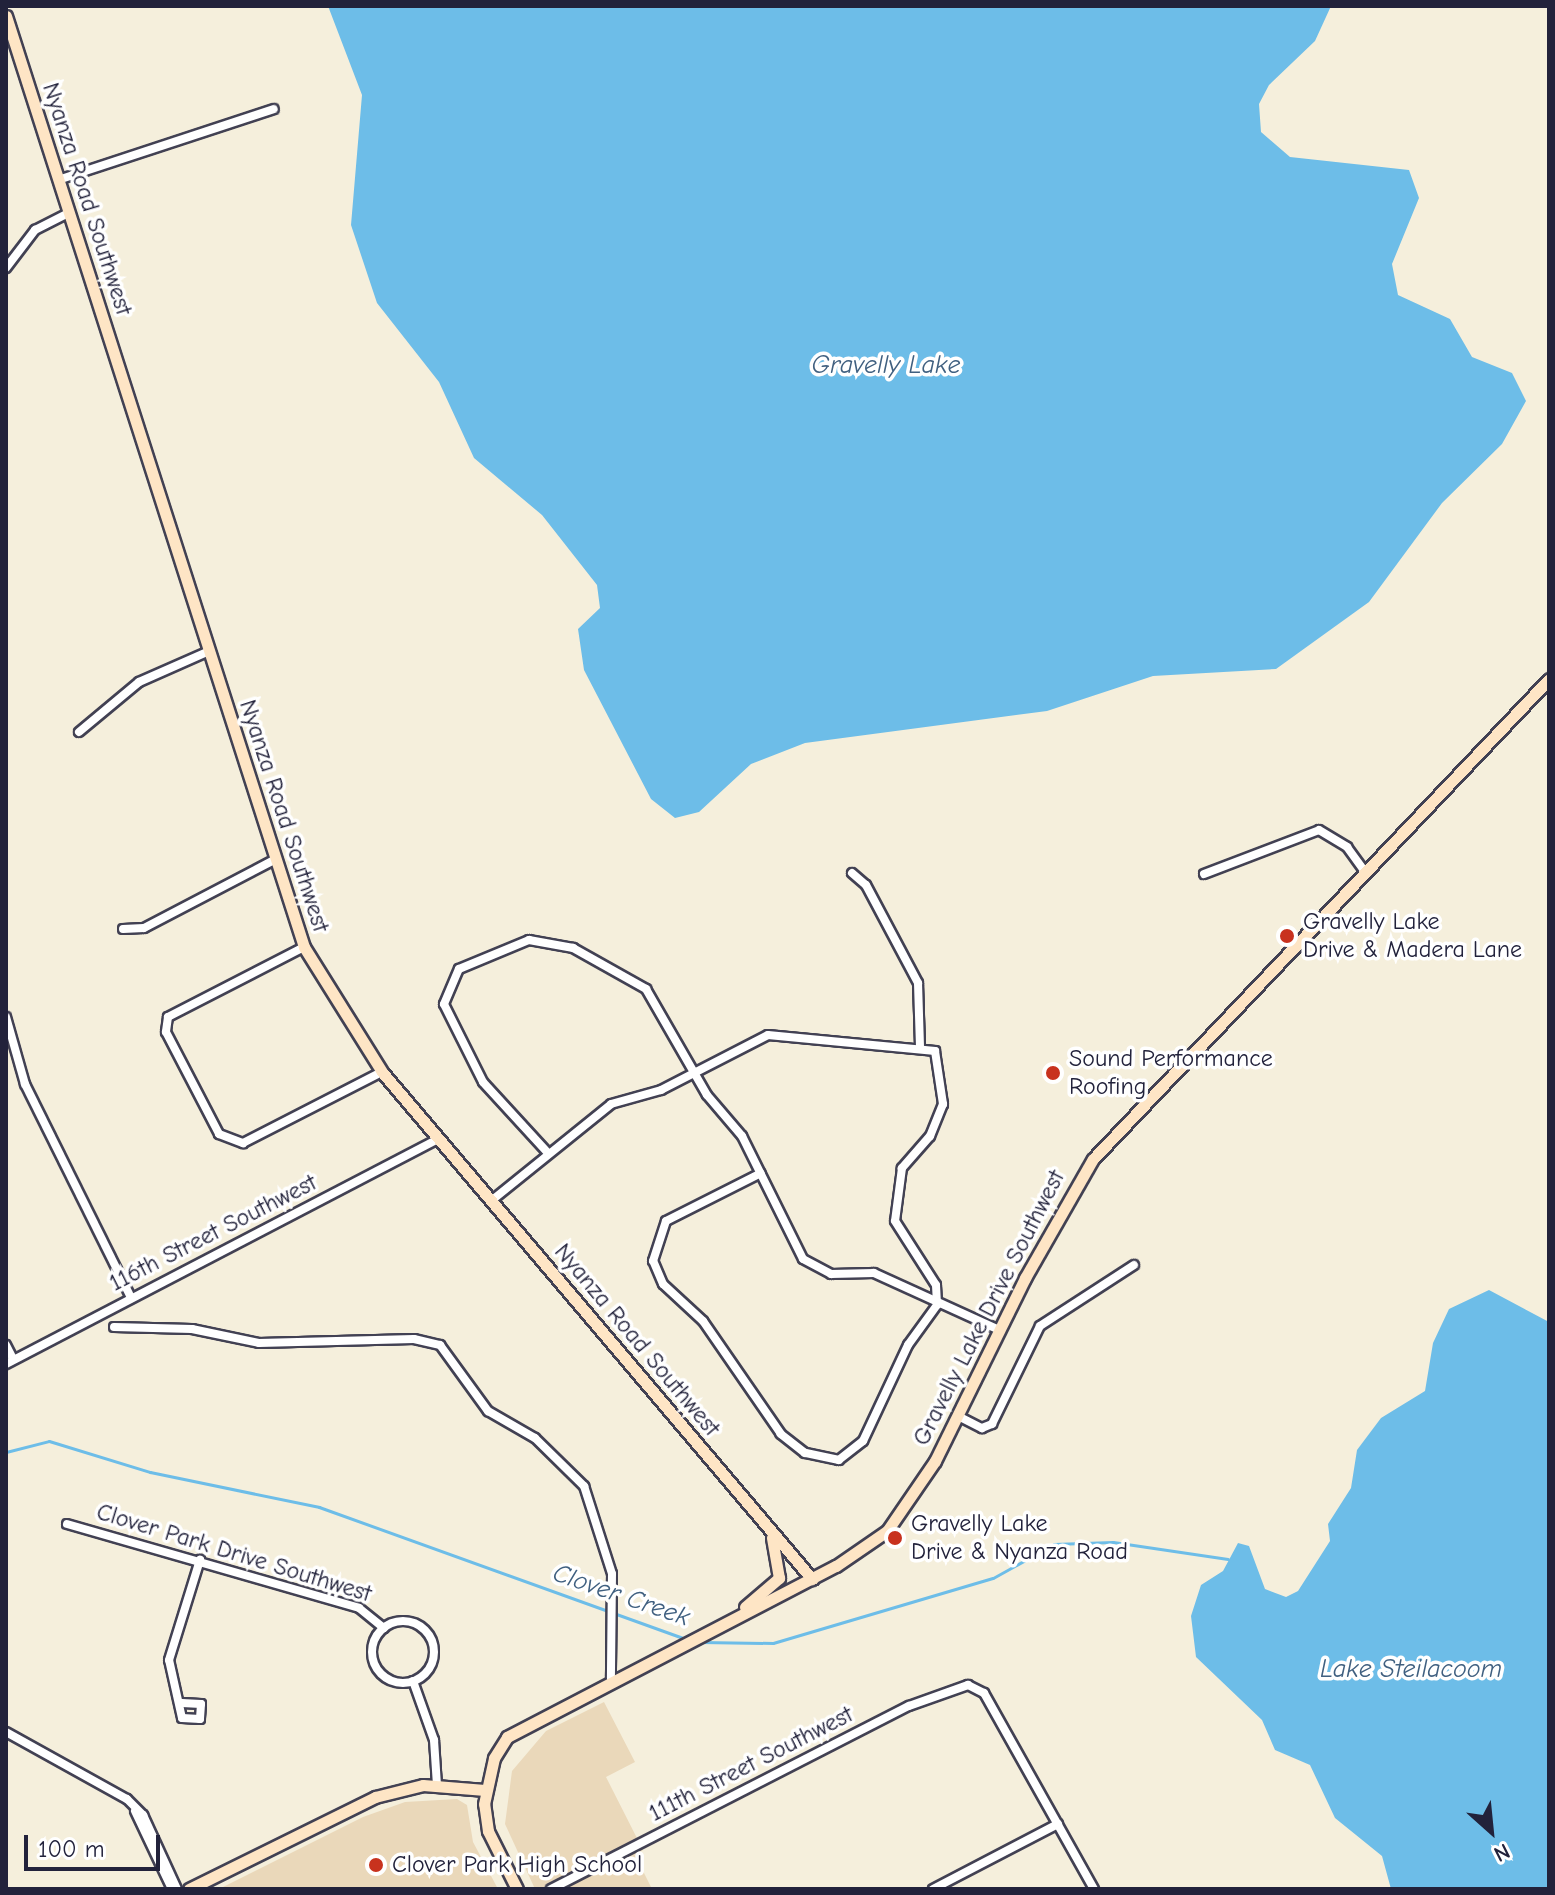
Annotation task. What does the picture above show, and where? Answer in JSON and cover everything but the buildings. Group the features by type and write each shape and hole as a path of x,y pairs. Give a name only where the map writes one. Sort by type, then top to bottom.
{"street":[{"name":"Nyanza Road Southwest","path":"6,16 207,652 304,947 382,1072 812,1579"},
{"path":"58,180 274,109"},
{"path":"6,268 35,230 68,213"},
{"path":"79,732 139,682 207,652"},
{"name":"Gravelly Lake Drive Southwest","path":"517,1889 488,1831 485,1790 494,1758 517,1728 812,1579 858,1553 902,1514 958,1416 999,1330 1100,1151 1549,679"},
{"path":"1204,874 1319,830 1347,847 1365,872"},
{"path":"123,929 144,928 274,860"},
{"path":"852,873 866,885 918,983 920,1046"},
{"path":"548,1153 478,1074 449,1021 448,984 471,960 510,943 535,939 573,948 646,989 693,1072 761,1173 815,1269 874,1273 937,1305 999,1330"},
{"path":"304,947 172,1013 165,1023 219,1134 233,1145 382,1072"},
{"path":"6,1017 17,1058 131,1298"},
{"path":"491,1201 611,1104 693,1072 768,1035 920,1046 940,1056 943,1104 930,1136 902,1168 895,1221 936,1285 937,1305 908,1345 853,1452 820,1460 797,1447 756,1402 703,1321 663,1284 653,1261 666,1221 761,1173"},
{"path":"6,1064 17,1058"},
{"name":"116th Street Southwest","path":"10,1362 439,1139"},
{"path":"958,1416 982,1428 992,1424 1040,1326 1134,1265"},
{"path":"114,1327 192,1329 259,1343 440,1345 488,1411 535,1438 580,1479 605,1536 614,1598 611,1678"},
{"path":"6,1345 10,1362"},
{"name":"Clover Park Drive Southwest","path":"67,1524 359,1608 384,1628"},
{"path":"722,1624 779,1578 769,1530"},
{"path":"182,1703 169,1660 200,1560"},
{"name":"Clover Park Drive Southwest","path":"408,1622 431,1640 429,1669 413,1681 393,1681 377,1669 372,1650 384,1628 408,1622"},
{"path":"413,1681 434,1740 437,1785"},
{"name":"111th Street Southwest","path":"551,1889 909,1706 974,1687 1058,1824"},
{"path":"6,1732 61,1768 108,1784 135,1811 174,1889"},
{"path":"189,1889 364,1801 437,1785 485,1790"},
{"path":"933,1889 1058,1824 1094,1889"}],"shaded area":[{"path":"604,1702 635,1762 606,1777 643,1850 635,1855 652,1889 535,1889 505,1824 512,1771 546,1731"},
{"name":"Clover Park High School","path":"457,1799 467,1805 473,1842 498,1889 219,1889 363,1817 405,1802"}],"water":[{"name":"Gravelly Lake","path":"328,6 1331,6 1315,41 1269,85 1259,104 1261,132 1290,157 1409,170 1419,198 1392,264 1398,295 1450,319 1472,357 1512,373 1526,401 1502,444 1442,503 1369,602 1276,669 1153,676 1047,711 805,743 751,764 699,812 675,818 651,799 584,670 578,629 600,608 597,585 542,515 474,458 439,382 377,303 351,225 362,95"},
{"name":"Lake Steilacoom","path":"1489,1290 1549,1322 1549,1889 1391,1889 1382,1856 1335,1818 1310,1765 1275,1750 1262,1720 1196,1657 1191,1616 1201,1585 1223,1571 1238,1543 1249,1546 1265,1589 1286,1597 1298,1591 1330,1541 1328,1524 1351,1488 1357,1450 1381,1418 1425,1391 1433,1343 1449,1309"}],"waterway":[{"name":"Clover Creek","path":"6,1452 49,1441 150,1472 319,1507 685,1639"},
{"name":"Clover Creek","path":"700,1642 773,1643 993,1578 1054,1544 1113,1542 1228,1559"}],"place":[{"name":"Gravelly Lake Drive & Madera Lane","path":"1287,936"},
{"name":"Sound Performance Roofing","path":"1053,1073"},
{"name":"Gravelly Lake Drive & Nyanza Road","path":"895,1538"},
{"name":"Clover Park High School","path":"376,1865"}]}
